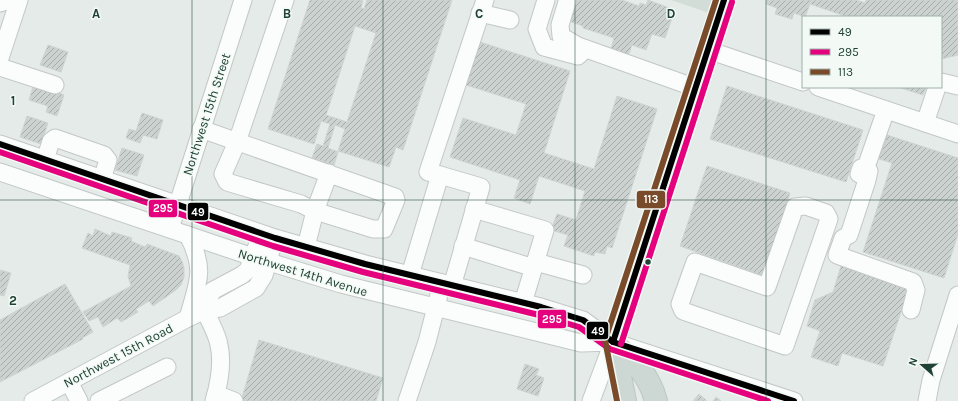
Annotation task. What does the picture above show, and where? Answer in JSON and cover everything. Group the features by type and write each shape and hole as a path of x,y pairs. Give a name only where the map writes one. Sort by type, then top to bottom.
{"main road":[{"path":"625,401 613,342 724,0"},
{"path":"613,342 637,364 650,383 656,401"}],"street":[{"path":"0,4 9,0"},
{"path":"0,58 19,0"},
{"name":"Northwest 15th Street","path":"170,229 243,0"},
{"path":"201,129 237,142 329,173 395,197 396,200 386,227 381,230 315,211 302,204 227,182 223,174 237,142 285,0"},
{"path":"546,0 537,29 544,47 578,56 585,49"},
{"path":"567,0 560,25 561,36 585,49 696,88"},
{"path":"408,401 436,308 463,246 481,187 428,172 482,6 510,20"},
{"path":"708,50 802,82"},
{"path":"0,67 55,84"},
{"path":"942,82 958,86"},
{"path":"821,88 958,134"},
{"path":"925,123 937,88"},
{"path":"837,255 843,238 839,233 844,216 861,168 866,167 886,110"},
{"path":"45,160 51,141 55,138 104,155 108,160 102,179"},
{"name":"Northwest 14th Avenue","path":"0,144 268,236 583,320 613,342 750,395 794,401"},
{"name":"Northwest 14th Avenue","path":"0,172 340,284 581,343 613,342"},
{"path":"306,247 315,211 329,173"},
{"path":"410,275 440,175"},
{"path":"806,206 826,213 829,220 819,249 785,346 683,311 680,304 695,262 767,287 795,207 806,206"},
{"path":"474,209 545,230 523,303"},
{"path":"188,235 197,255 199,267 199,277 188,318"},
{"name":"Northwest 15th Road","path":"33,401 188,318 205,310 220,308 256,288 264,275 261,259 268,236"},
{"path":"463,246 535,265 583,275"},
{"path":"819,249 913,282 916,290 911,310"},
{"path":"927,401 931,380 958,294"},
{"path":"205,310 219,344 221,359 215,398 234,401"},
{"path":"591,401 613,342"},
{"path":"99,401 167,366"},
{"path":"69,382 79,401"}],"shaded area":[{"path":"671,0 714,0 709,13"}],"building":[{"path":"310,0 363,0 361,8 364,9 367,0 452,0 403,150 396,147 389,167 338,151 345,129 335,125 328,148 338,152 334,165 312,158 317,144 323,146 330,124 321,121 314,144 268,129","holes":["355,26 376,33 347,122 326,115"]},
{"path":"576,0 622,0 639,6 640,3 646,5 648,0 675,10 665,38 652,34 646,50 632,45 628,56 611,49 614,38 583,28 583,26 569,21"},
{"path":"767,0 856,0 865,3 866,0 958,0 958,55 942,59 942,16 845,16 810,4 805,16 794,13 792,19 775,14 777,8 766,4"},
{"path":"480,42 570,71 544,153 594,169 617,96 657,109 612,248 607,246 605,254 595,252 594,256 564,246 568,235 551,230 557,214 576,220 585,191 539,176 530,204 514,198 520,180 450,157 463,118 516,135 526,104 466,85"},
{"path":"48,45 68,52 61,72 40,65"},
{"path":"35,80 64,95 57,116 46,112 48,106 29,100"},
{"path":"727,86 863,130 846,182 710,139"},
{"path":"901,88 926,88 923,95"},
{"path":"142,113 163,120 157,139 143,135 140,143 126,138 129,129 136,131"},
{"path":"27,116 48,123 41,144 20,137"},
{"path":"887,135 958,158 958,234 944,278 863,252 892,163 879,159"},
{"path":"122,148 144,155 137,176 115,170"},
{"path":"707,166 790,193 764,276 680,246"},
{"path":"95,229 111,236 112,232 132,238 131,241 145,247 147,244 179,256 184,268 184,277 181,285 153,306 149,301 136,309 138,312 121,322 117,318 103,327 98,317 89,321 83,312 131,286 128,276 130,265 82,248 88,233 93,236"},
{"path":"841,266 909,288 883,366 842,353 838,366 811,357 820,331 807,326 815,300 833,292"},
{"path":"0,270 11,273 4,296 0,295"},
{"path":"65,284 93,332 82,338 83,339 0,382 0,320"},
{"path":"259,340 383,378 376,401 241,401"},
{"path":"525,364 539,369 536,375 544,378 538,396 517,389"},
{"path":"699,394 707,401 693,401"},
{"path":"716,397 721,401 713,401"}],"transit line":[{"name":"113","path":"617,401 605,340 716,0"},
{"name":"49","path":"613,342 724,0"},
{"name":"295","path":"621,344 732,2"},
{"name":"49","path":"0,144 275,238 365,264 541,307 583,320 613,342 794,401"},
{"name":"295","path":"0,152 273,246 363,272 539,315 579,327 610,349 768,401"}]}
